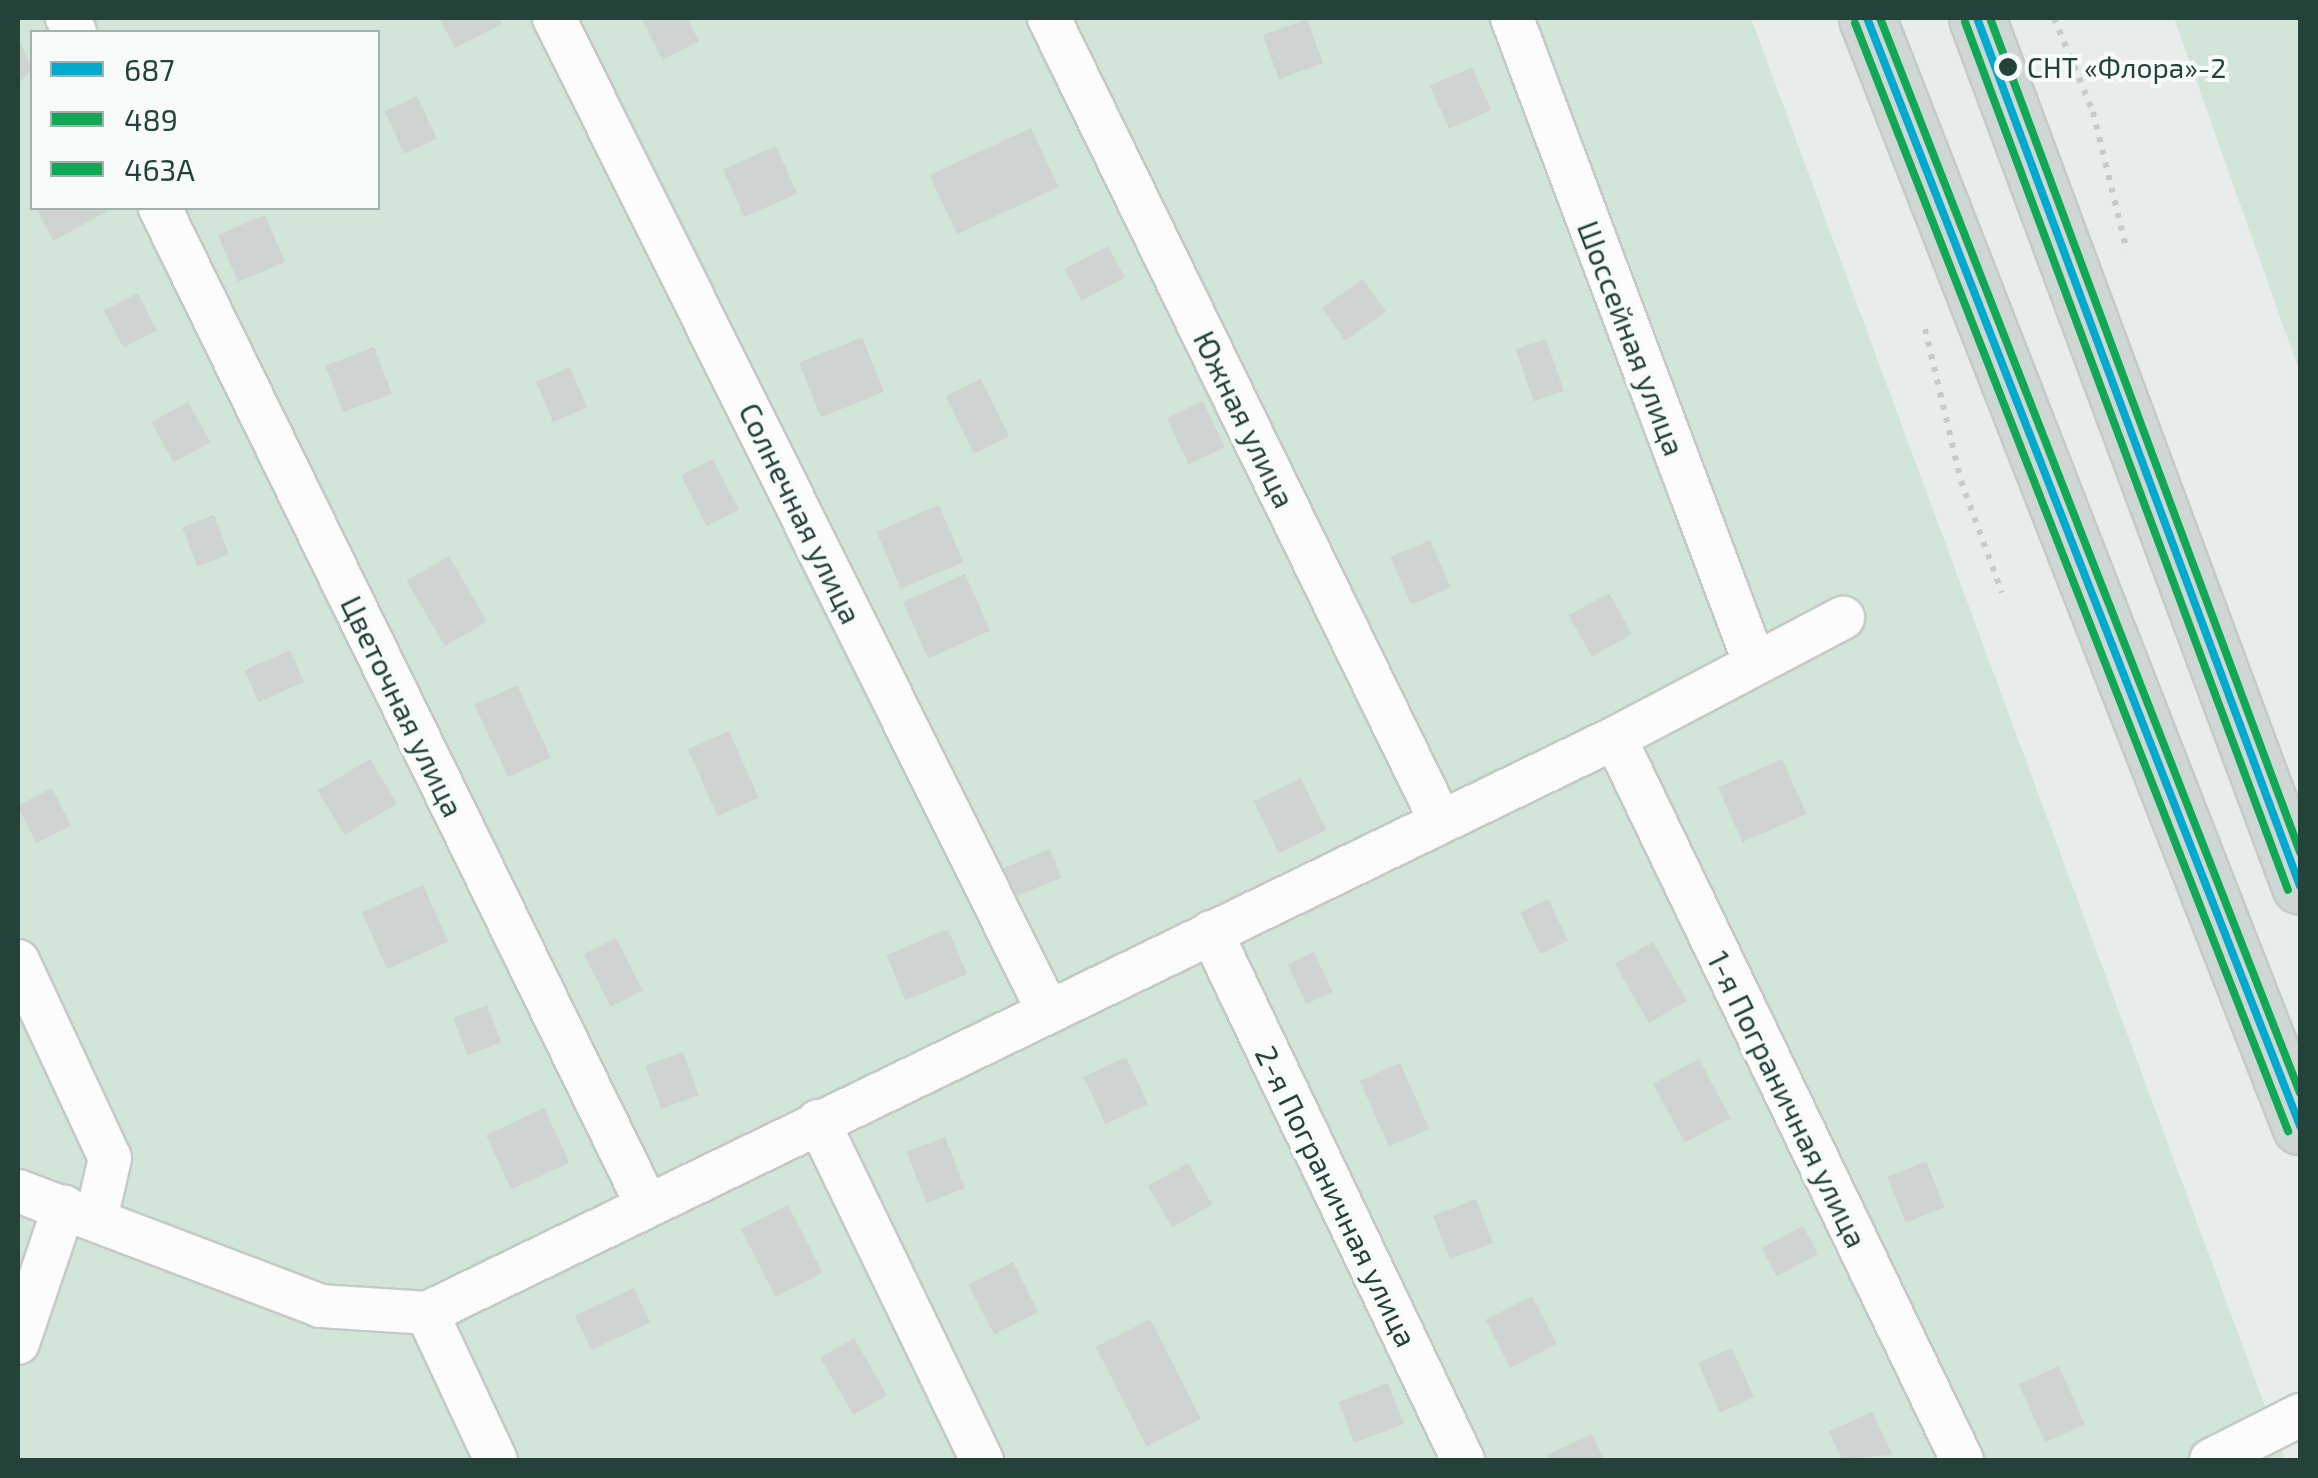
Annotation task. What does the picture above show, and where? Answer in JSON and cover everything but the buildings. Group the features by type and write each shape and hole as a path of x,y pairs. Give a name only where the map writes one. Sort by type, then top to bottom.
{"main road":[{"path":"1866,18 2300,1126"},
{"path":"1977,18 2300,887 2220,921"}],"street":[{"name":"Солнечная улица","path":"554,18 1047,1009"},
{"name":"Южная улица","path":"1049,18 1440,820"},
{"name":"Шоссейная улица","path":"1512,18 1753,659"},
{"name":"Цветочная улица","path":"161,210 647,1206"},
{"path":"18,1191 320,1306 427,1313 1047,1009 1615,738 1753,659 1844,618"},
{"name":"1-я Пограничная улица","path":"1615,738 1962,1460"},
{"name":"2-я Пограничная улица","path":"1210,932 1463,1460"},
{"path":"18,961 110,1158 18,1343"},
{"path":"818,1121 982,1460"},
{"path":"427,1313 483,1450"},
{"path":"2211,1460 2300,1415"}],"path":[{"path":"2054,18 2093,112 2127,251"},
{"path":"1925,329 1960,481 2002,594"}],"green space":[{"path":"18,18 1751,18 2285,1460 18,1460"},
{"path":"2174,18 2300,18 2300,373"}],"transit line":[{"name":"687","path":"1867,18 2300,1126"},
{"name":"463А","path":"1880,18 2300,1093"},
{"name":"687","path":"1977,18 2300,886"},
{"name":"463А","path":"1990,18 2300,852"},
{"name":"489","path":"1965,22 2288,890"},
{"name":"489","path":"1855,23 2288,1131"}],"place":[{"name":"СНТ «Флора»-2","path":"2008,67"}]}
